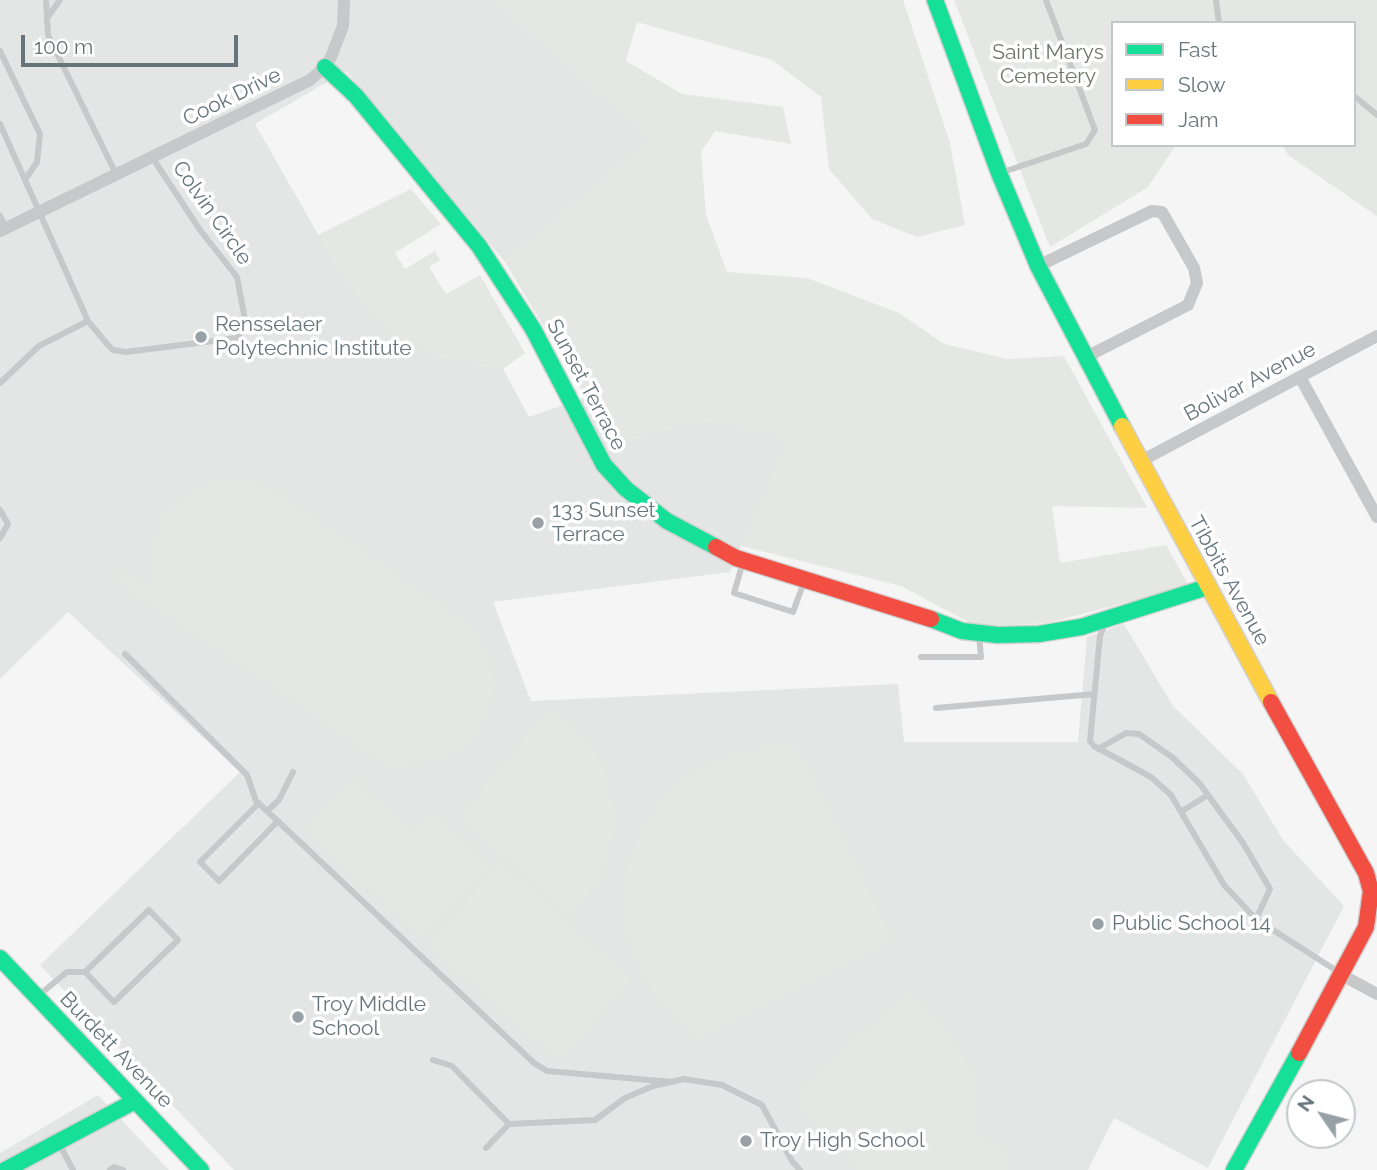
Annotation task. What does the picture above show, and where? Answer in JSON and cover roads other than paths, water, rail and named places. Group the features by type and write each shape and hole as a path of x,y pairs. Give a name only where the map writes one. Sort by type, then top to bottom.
{"street":[{"path":"325,67 343,26 344,0"},
{"name":"Tibbits Avenue","path":"934,0 999,173 1038,266 1207,587 1366,873 1371,891 1371,908 1366,927 1234,1170"},
{"name":"Cook Drive","path":"3,229 310,80 325,67"},
{"name":"Sunset Terrace","path":"325,67 356,96 479,246 533,329 604,465 626,489 667,521 744,560 962,631 1039,634 1108,618 1207,587"},
{"path":"1038,266 1152,211 1162,212 1194,268 1197,283 1188,305 1086,357"},
{"name":"Bolivar Avenue","path":"1141,461 1377,336"},
{"path":"1300,377 1377,517"},
{"name":"Burdett Avenue","path":"0,958 201,1170"},
{"path":"1342,975 1377,994"},
{"path":"5,1170 135,1101"}],"lane":[{"path":"46,0 51,44 116,174"},
{"path":"47,18 60,0"},
{"path":"999,173 1086,144 1094,130 1046,0"},
{"path":"1216,0 1219,21"},
{"path":"0,51 40,134 37,162 25,180"},
{"path":"1356,98 1377,115"},
{"name":"Colvin Circle","path":"0,124 88,321 102,339 120,352 237,338 244,330 246,316 237,277 200,230 152,157"},
{"path":"0,216 3,229"},
{"path":"0,383 50,339 88,321"},
{"path":"0,510 8,524 0,538"},
{"path":"744,560 734,593 793,611 805,578"},
{"path":"1108,618 1100,636 1090,741 1098,750 1151,777 1171,794 1224,884 1255,919 1342,975"},
{"path":"921,657 981,657 979,633"},
{"path":"125,654 247,775 259,803 534,1063 547,1071 672,1082"},
{"path":"936,708 1094,694"},
{"path":"1098,750 1126,733 1139,734 1172,757 1208,795 1270,888 1255,919"},
{"path":"267,811 279,800 293,772"},
{"path":"1182,811 1208,795"},
{"path":"259,803 200,862 219,881 278,821"},
{"path":"37,997 67,972 85,972 149,910 178,940 114,1002 85,972"},
{"path":"433,1060 452,1066 509,1125"},
{"path":"486,1148 509,1125 595,1119 625,1098 684,1079 722,1085 762,1105 792,1161 800,1170"},
{"path":"58,1140 64,1158 74,1170"},
{"path":"110,1170 114,1167 123,1170"}],"place":[{"name":"Rensselaer Polytechnic Institute","path":"201,337"},
{"name":"133 Sunset Terrace","path":"538,523"},
{"name":"Public School 14","path":"1098,924"},
{"name":"Troy Middle School","path":"298,1017"},
{"name":"Troy High School","path":"746,1141"}],"park label":[{"name":"Saint Marys Cemetery","path":"1048,65"}]}
